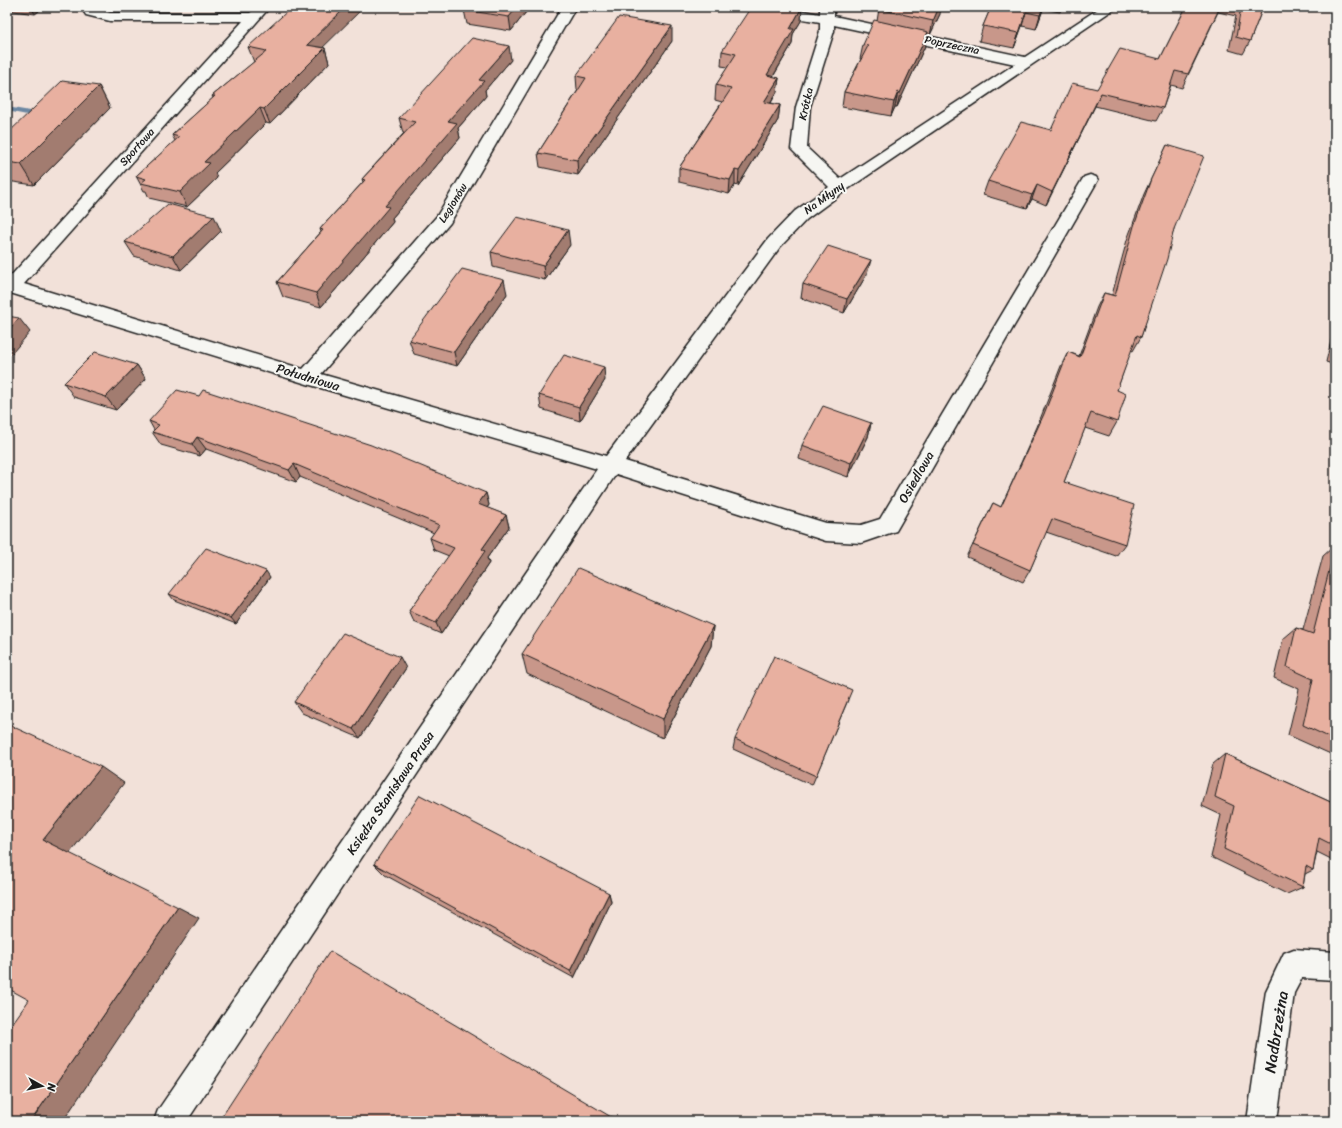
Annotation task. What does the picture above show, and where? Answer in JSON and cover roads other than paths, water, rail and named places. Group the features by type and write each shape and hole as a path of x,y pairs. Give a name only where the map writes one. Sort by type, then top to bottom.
{"street":[{"path":"95,7 91,12 110,17 259,12"},
{"name":"Legionów","path":"307,377 444,219 569,7"},
{"name":"Poprzeczna","path":"757,7 827,13 1028,62"},
{"name":"Na Młyny","path":"611,465 774,243 801,215 839,187 1110,7"},
{"name":"Sportowa","path":"9,286 259,12"},
{"name":"Krótka","path":"827,13 827,31 803,107 799,149 839,187"},
{"name":"Osiedlowa","path":"611,465 826,532 861,534 888,524 1090,180"},
{"name":"Południowa","path":"9,286 307,377 611,465"},
{"name":"Księdza Stanisława Prusa","path":"170,1121 611,465"},
{"name":"Nadbrzeżna","path":"1262,1121 1280,991 1294,963 1335,966"}],"waterway":[{"path":"7,109 27,113"}]}
